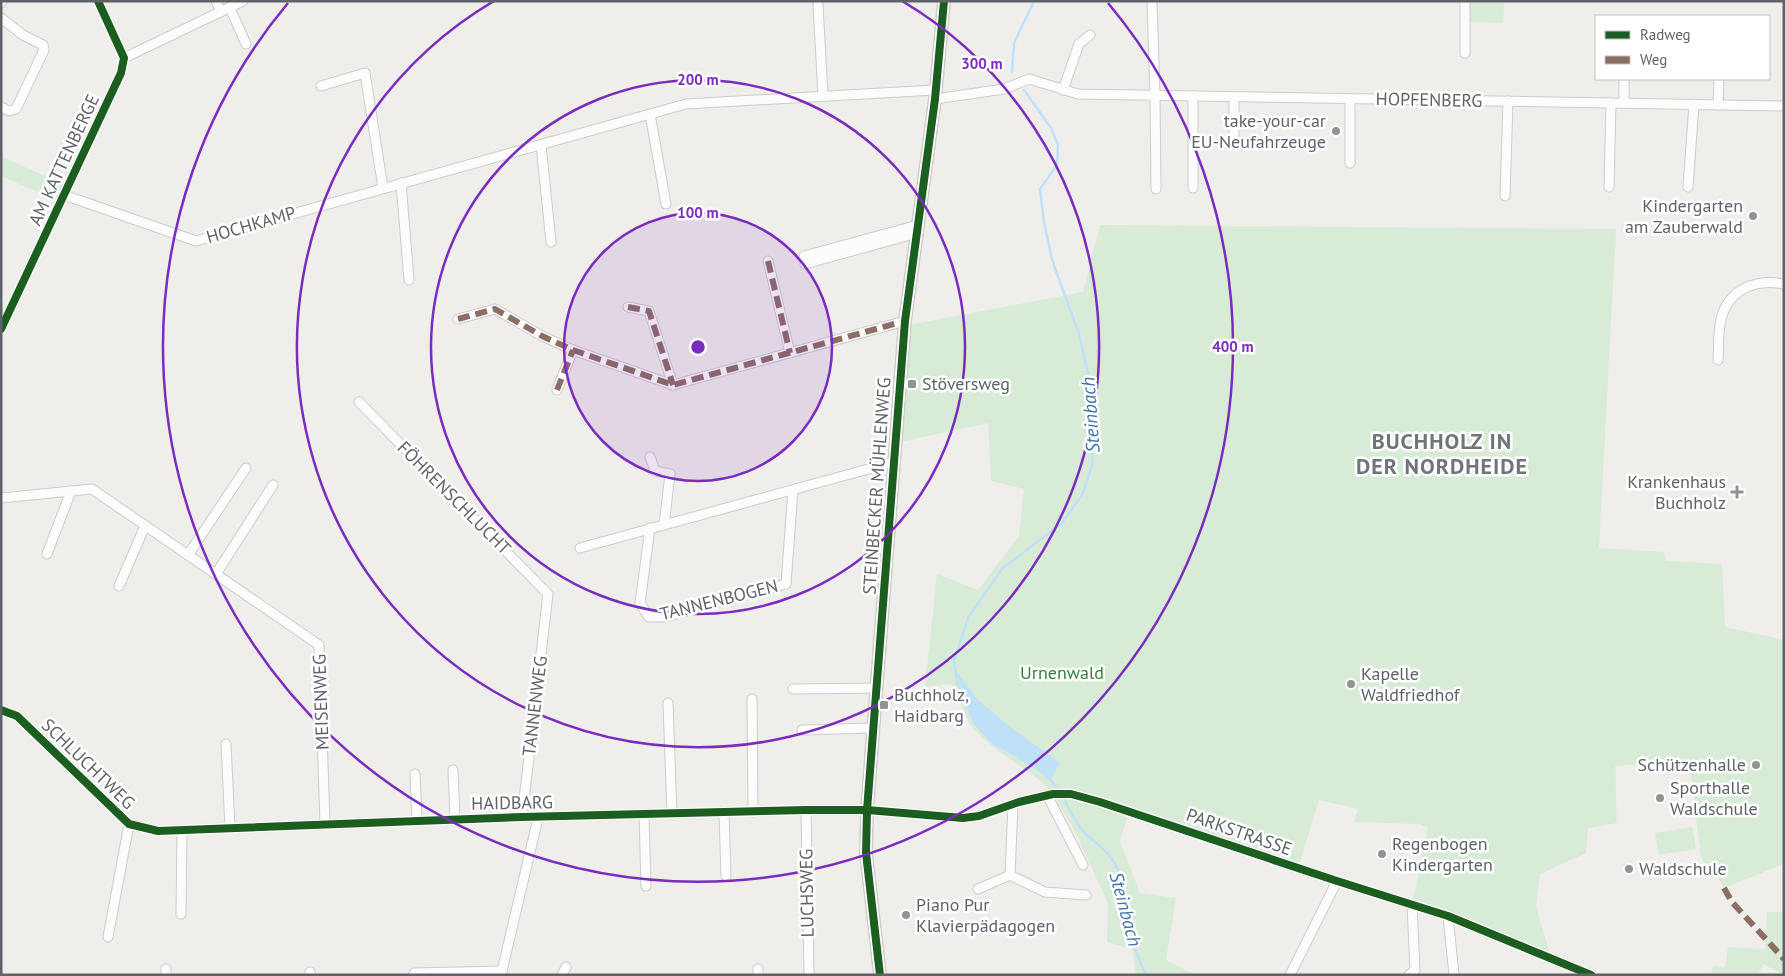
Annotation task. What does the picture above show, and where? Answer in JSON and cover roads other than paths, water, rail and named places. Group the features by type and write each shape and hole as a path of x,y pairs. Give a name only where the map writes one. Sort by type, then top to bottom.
{"street":[{"path":"98,1 124,58 243,1"},
{"path":"216,1 220,12"},
{"name":"STEINBECKER MÜHLENWEG","path":"880,975 866,853 867,810 905,321 935,95 944,1"},
{"path":"1152,1 1156,189"},
{"path":"1464,53 1465,1"},
{"path":"818,5 823,96"},
{"path":"230,8 246,44"},
{"path":"1,18 23,34 43,45 44,50 16,109 10,111 1,108"},
{"path":"1063,90 1079,44 1090,35"},
{"name":"AM KATTENBERGE","path":"1,329 122,73 124,58"},
{"path":"321,86 365,73 383,188"},
{"name":"HOPFENBERG","path":"935,95 1004,89 1029,79 1078,94 1784,106"},
{"path":"1624,80 1624,103"},
{"path":"1718,105 1719,80"},
{"name":"HOCHKAMP","path":"64,195 196,241 686,104 823,96 935,95"},
{"path":"1193,96 1193,188"},
{"path":"1234,97 1234,142"},
{"name":"HOPFENBERG","path":"1350,99 1350,163"},
{"name":"HOPFENBERG","path":"1505,196 1508,101"},
{"path":"1609,187 1611,103"},
{"path":"1688,187 1694,104"},
{"path":"650,114 666,204"},
{"path":"541,144 551,242"},
{"path":"401,183 409,280"},
{"path":"805,260 918,229"},
{"path":"768,261 790,353"},
{"path":"1718,360 1720,325 1724,311 1731,298 1744,288 1759,283 1784,284"},
{"path":"628,307 649,311 673,384"},
{"path":"458,319 495,309 542,336 573,350 673,384 905,321"},
{"path":"557,390 573,350"},
{"name":"FÖHRENSCHLUCHT","path":"359,402 548,594"},
{"path":"650,457 655,471 670,474 664,525"},
{"path":"580,548 894,462"},
{"path":"188,555 246,468"},
{"path":"216,574 273,485"},
{"name":"MEISENWEG","path":"1,498 92,489 320,645 325,824"},
{"name":"TANNENBOGEN","path":"650,528 640,603 649,617 665,617 786,584 793,490"},
{"path":"47,554 71,491"},
{"path":"120,586 145,526"},
{"name":"TANNENWEG","path":"522,817 548,594"},
{"path":"793,689 876,688"},
{"path":"752,699 754,812"},
{"path":"668,703 672,814"},
{"name":"SCHLUCHTWEG","path":"1,710 17,716 129,824 158,831"},
{"path":"802,730 873,728"},
{"path":"226,744 230,828"},
{"name":"HAIDBARG","path":"453,770 455,820"},
{"path":"415,774 417,821"},
{"name":"PARKSTRASSE","path":"867,810 963,818 979,816 1047,795 1071,794 1448,916 1591,975"},
{"path":"1047,795 1083,865"},
{"path":"1010,875 1013,804"},
{"name":"LUCHSWEG","path":"806,810 809,975"},
{"name":"HAIDBARG","path":"158,831 522,817 867,810"},
{"path":"724,812 726,876"},
{"path":"644,815 646,886"},
{"path":"414,973 502,973 538,818"},
{"name":"SCHLUCHTWEG","path":"108,937 129,824"},
{"path":"181,914 182,830"},
{"path":"978,889 1010,875 1045,892 1086,895"},
{"path":"1290,975 1337,881"},
{"path":"1409,975 1415,970 1412,904"},
{"path":"1448,916 1454,975"}],"water":[{"path":"955,669 978,700 1009,726 1060,763 1051,779 1037,767 993,743 975,724"}],"waterway":[{"name":"Steinbach","path":"1012,72 1014,43 1034,1"},
{"name":"Steinbach","path":"1015,755 993,743 975,724 957,682 954,661 968,618 1002,569 1062,523 1083,493 1093,462 1088,425 1092,392 1079,334 1052,260 1044,222 1040,189 1057,165 1058,145 1051,128 1024,90"},
{"name":"Steinbach","path":"1019,758 1040,770 1056,787"},
{"name":"Steinbach","path":"1064,799 1084,832 1107,853 1117,868 1121,881 1128,928 1134,948 1146,975"}],"place":[{"name":"take-your-car EU-Neufahrzeuge","path":"1336,131"},
{"name":"Kindergarten am Zauberwald","path":"1753,216"},
{"name":"Stöversweg","path":"912,384"},
{"name":"Krankenhaus Buchholz","path":"1737,492"},
{"name":"Kapelle Waldfriedhof","path":"1351,684"},
{"name":"Buchholz, Haidbarg","path":"884,705"},
{"name":"Schützenhalle","path":"1756,765"},
{"name":"Sporthalle Waldschule","path":"1660,798"},
{"name":"Regenbogen Kindergarten","path":"1382,854"},
{"name":"Waldschule","path":"1629,869"},
{"name":"Piano Pur Klavierpädagogen","path":"906,915"}],"district":[{"name":"BUCHHOLZ IN DER NORDHEIDE","path":"1442,454"}],"park label":[{"name":"Urnenwald","path":"1062,673"}]}
